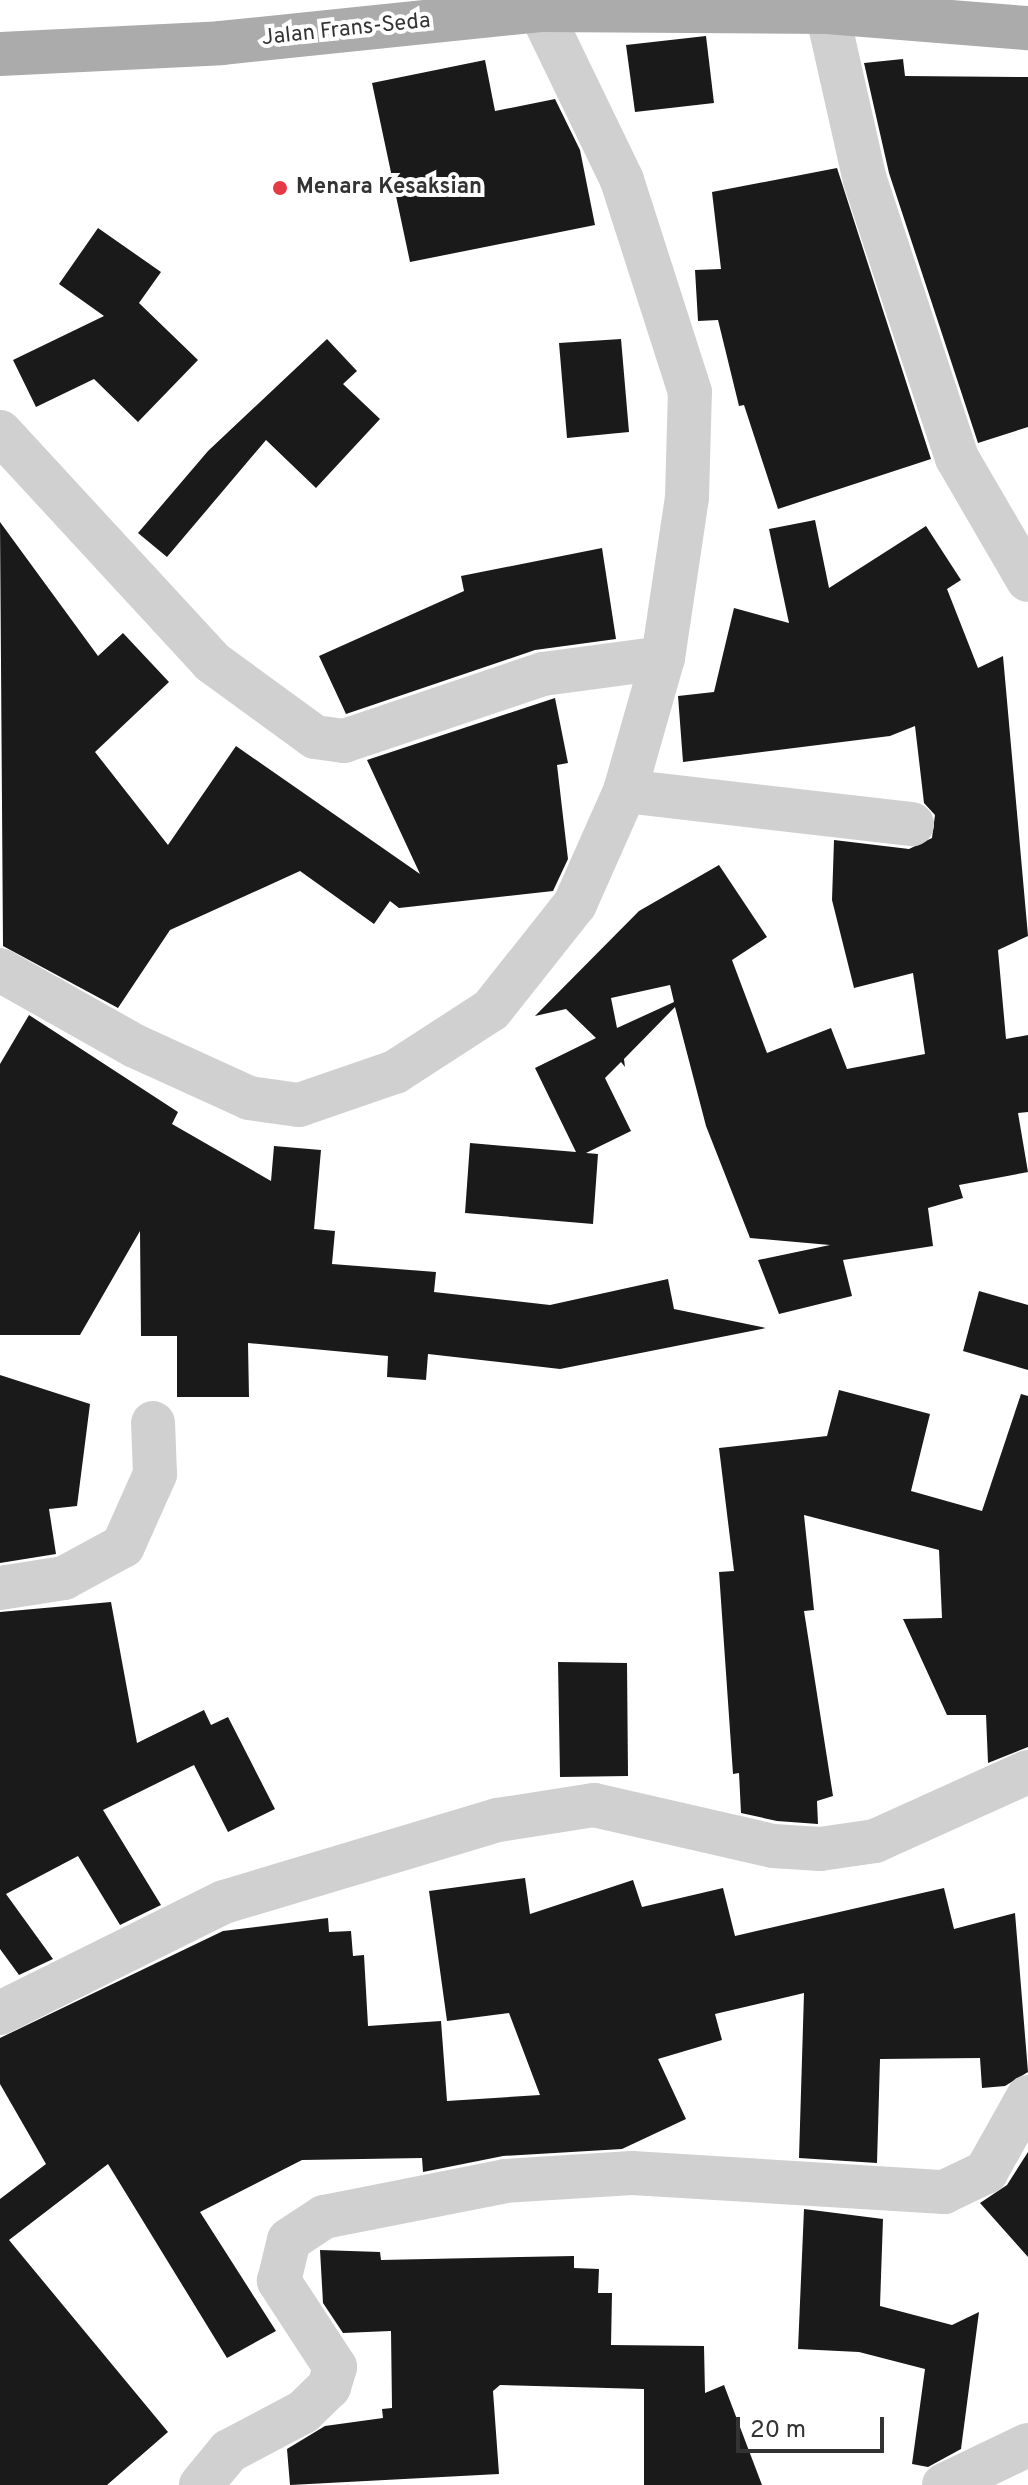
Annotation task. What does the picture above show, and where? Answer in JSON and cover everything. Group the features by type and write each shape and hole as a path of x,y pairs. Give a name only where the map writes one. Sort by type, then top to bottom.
{"main road":[{"name":"Jalan Frans-Seda","path":"0,54 221,43 540,10 827,12 1028,28"}],"street":[{"path":"0,970 135,1046 249,1098 299,1105 345,1093 395,1072 491,1010 575,904 625,791 663,658 687,497 690,392 622,180 540,10"},
{"path":"827,12 865,180 957,458 1028,580"},
{"path":"0,432 212,662 315,737 344,741 543,674 663,658"},
{"path":"625,791 912,824"},
{"path":"0,1588 64,1578 123,1546 155,1474 153,1423"},
{"path":"0,2013 224,1902 498,1820 594,1805 773,1846 820,1849 875,1841 1028,1772"},
{"path":"201,2485 229,2451 303,2412 329,2387 335,2367 279,2281 289,2240 324,2217 505,2181 632,2173 944,2192 986,2172 1028,2097"},
{"path":"944,2485 1028,2445"}],"building":[{"path":"706,36 714,103 635,112 626,45"},
{"path":"903,59 905,76 1028,77 1028,427 978,443 889,173 864,63"},
{"path":"485,60 495,111 555,99 580,150 595,225 410,262 372,83"},
{"path":"837,168 931,459 778,509 744,405 739,406 718,320 698,321 695,270 721,269 712,192"},
{"path":"98,228 161,272 139,303 198,360 138,422 94,379 36,407 13,360 104,316 59,284"},
{"path":"327,339 357,371 343,384 380,419 316,488 266,440 167,557 138,533 208,451"},
{"path":"621,339 629,432 567,438 559,343"},
{"path":"815,520 829,588 926,526 961,580 947,589 978,668 1003,656 1028,936 998,950 1006,1039 1028,1035 1028,1112 1018,1113 1028,1172 959,1185 963,1198 928,1208 933,1246 843,1260 852,1296 779,1314 758,1260 830,1245 750,1238 706,1126 675,1007 624,1059 625,1067 621,1062 605,1078 631,1131 586,1153 598,1154 593,1224 465,1213 470,1143 576,1152 535,1068 596,1038 566,1009 535,1016 639,911 719,865 767,937 732,960 767,1053 831,1028 847,1069 925,1054 913,973 854,988 832,900 834,840 909,849 932,838 935,815 924,803 915,726 890,736 683,762 678,696 714,692 734,608 789,623 769,529","holes":["670,985 674,1002 617,1028 611,998"]},
{"path":"0,522 98,656 123,633 169,682 95,752 168,845 236,746 420,874 367,760 555,698 568,763 557,765 568,859 553,891 399,908 390,901 374,924 300,871 170,930 118,1008 3,946"},
{"path":"602,548 616,639 535,650 346,714 319,656 464,591 461,576"},
{"path":"29,1015 178,1112 172,1124 271,1181 274,1146 321,1150 314,1229 335,1231 332,1264 436,1272 434,1292 550,1305 668,1279 674,1309 766,1328 560,1369 428,1354 426,1380 387,1377 388,1356 248,1343 249,1397 177,1397 177,1336 141,1336 140,1231 80,1335 0,1335 0,1064"},
{"path":"979,1291 1028,1305 1028,1370 963,1351"},
{"path":"0,1375 90,1404 77,1506 49,1509 56,1554 0,1563"},
{"path":"839,1390 930,1414 911,1491 982,1511 1021,1394 1028,1396 1028,1747 988,1763 986,1715 947,1715 903,1619 942,1618 939,1550 804,1515 814,1610 804,1611 833,1796 817,1801 818,1824 777,1821 741,1813 739,1773 733,1774 719,1572 734,1571 719,1448 827,1436"},
{"path":"111,1602 137,1743 204,1710 211,1725 228,1717 275,1809 228,1832 194,1765 103,1810 161,1905 120,1925 78,1856 6,1894 53,1959 19,1975 0,1949 0,1612"},
{"path":"558,1662 627,1663 628,1776 560,1777"},
{"path":"525,1878 530,1914 633,1880 642,1907 723,1888 735,1936 944,1888 954,1929 1015,1913 1028,2072 1005,2086 982,2088 980,2058 880,2059 877,2163 799,2158 804,1993 715,2014 722,2040 658,2059 686,2119 622,2149 503,2156 423,2172 422,2158 302,2160 200,2212 276,2331 227,2358 108,2164 9,2240 168,2432 107,2485 0,2485 0,2199 46,2164 0,2084 0,2038 223,1931 328,1918 329,1932 351,1931 353,1956 364,1955 368,2026 441,2021 447,2101 540,2095 509,2013 447,2021 429,1891"},
{"path":"1028,2152 1028,2257 980,2203 1007,2185"},
{"path":"804,2209 883,2219 880,2306 952,2325 979,2312 961,2449 928,2467 912,2464 925,2369 859,2352 798,2349"},
{"path":"320,2250 380,2252 381,2260 574,2256 574,2268 599,2269 598,2293 612,2293 611,2345 704,2346 705,2393 724,2385 762,2485 644,2485 644,2389 500,2385 493,2391 499,2474 290,2485 287,2449 325,2426 383,2418 382,2409 392,2408 391,2331 343,2333 323,2303"}],"place":[{"name":"Menara Kesaksian","path":"280,188"}]}
